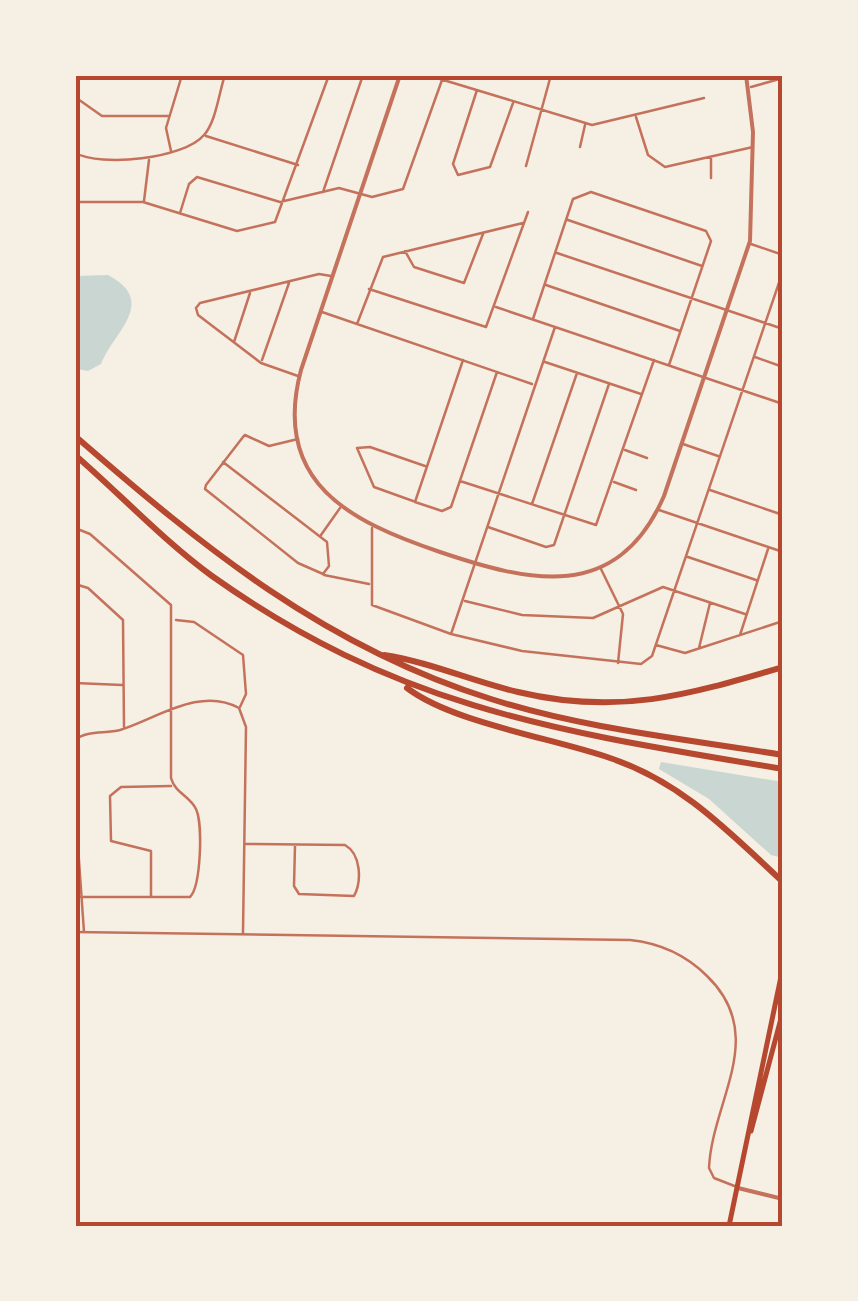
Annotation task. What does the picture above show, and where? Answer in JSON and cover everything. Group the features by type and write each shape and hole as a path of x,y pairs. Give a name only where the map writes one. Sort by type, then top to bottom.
{"highway":[{"path":"75,436 218,557 298,611 378,654 445,684 524,708 783,755"},
{"path":"75,455 208,572 300,633 438,703 611,758 663,781 711,814 783,882"},
{"path":"378,654 522,694 603,704 683,696 783,667"},
{"path":"403,684 563,731 783,769"}],"main road":[{"path":"729,1226 783,967"},
{"path":"750,1134 783,1012"}],"street":[{"path":"109,75 181,76 166,133 171,152"},
{"path":"204,136 224,75"},
{"path":"75,202 144,202 239,231 276,221 328,75"},
{"path":"323,192 363,75"},
{"path":"400,75 299,377 295,407 298,439 314,476 340,508 372,528 474,564 538,579 600,566 634,541 658,509 749,244 754,147 744,75"},
{"path":"427,75 585,124 704,98"},
{"path":"526,166 551,75"},
{"path":"598,75 624,75"},
{"path":"748,86 783,78"},
{"path":"180,213 189,184 197,177 286,201 342,188 373,197 405,188 442,80"},
{"path":"477,90 452,164 458,175 490,166 514,102"},
{"path":"75,98 99,116 170,116"},
{"path":"636,115 644,145 656,164 670,168 754,147"},
{"path":"580,146 585,124"},
{"path":"75,153 88,158 149,158 204,136 298,165"},
{"path":"144,202 149,158"},
{"path":"711,158 712,178"},
{"path":"532,319 575,197 591,192 699,228 711,237 668,365"},
{"path":"369,289 483,328 491,323 528,212"},
{"path":"567,219 702,266"},
{"path":"357,324 381,259 524,222"},
{"path":"405,251 414,268 464,283 483,232"},
{"path":"749,244 783,255"},
{"path":"555,252 783,329"},
{"path":"372,528 369,584 374,608 452,634 522,651 644,663 656,645 783,272"},
{"path":"299,377 261,363 198,315 196,308 290,281 320,274 333,276"},
{"path":"261,363 290,281"},
{"path":"544,284 680,331"},
{"path":"234,342 250,291"},
{"path":"496,306 783,404"},
{"path":"320,312 535,384"},
{"path":"452,634 556,327"},
{"path":"754,357 783,366"},
{"path":"415,502 463,360"},
{"path":"460,481 596,525 654,360"},
{"path":"543,362 642,394"},
{"path":"426,467 365,446 357,448 374,487 448,510 497,372"},
{"path":"531,506 577,373"},
{"path":"487,527 548,547 555,543 609,384"},
{"path":"298,439 268,446 246,435 205,487 207,493 298,563 333,580 369,584"},
{"path":"682,444 720,457"},
{"path":"623,450 647,458"},
{"path":"223,462 320,536 329,548 323,574"},
{"path":"612,482 636,490"},
{"path":"709,490 783,515"},
{"path":"320,536 340,508"},
{"path":"658,509 783,552"},
{"path":"75,528 90,534 168,600 173,620 172,785"},
{"path":"740,635 768,548"},
{"path":"686,557 757,580"},
{"path":"600,566 624,618 618,663"},
{"path":"75,584 88,588 122,620 124,728"},
{"path":"462,600 534,616 594,618 659,587 745,614"},
{"path":"698,648 710,602"},
{"path":"656,645 682,653 783,621 782,614"},
{"path":"173,620 194,622 242,655 246,694 239,708 246,727 243,934"},
{"path":"75,683 123,685"},
{"path":"75,740 124,728 172,707 224,704 239,708"},
{"path":"82,896 186,898 198,886 199,819 193,804 172,785 116,788 110,796 111,842 151,852 152,897"},
{"path":"75,804 84,932"},
{"path":"244,844 345,845 354,851 358,887 354,896 299,894 294,886 295,846"},
{"path":"75,932 630,940 676,953 715,984 736,1022 736,1062 710,1168 714,1178 783,1200"}],"shaded area":[{"path":"108,275 123,285 130,296 128,318 101,364 88,371 77,369 75,276"},
{"path":"661,762 783,782 783,858 771,855 709,799 659,769"}]}
